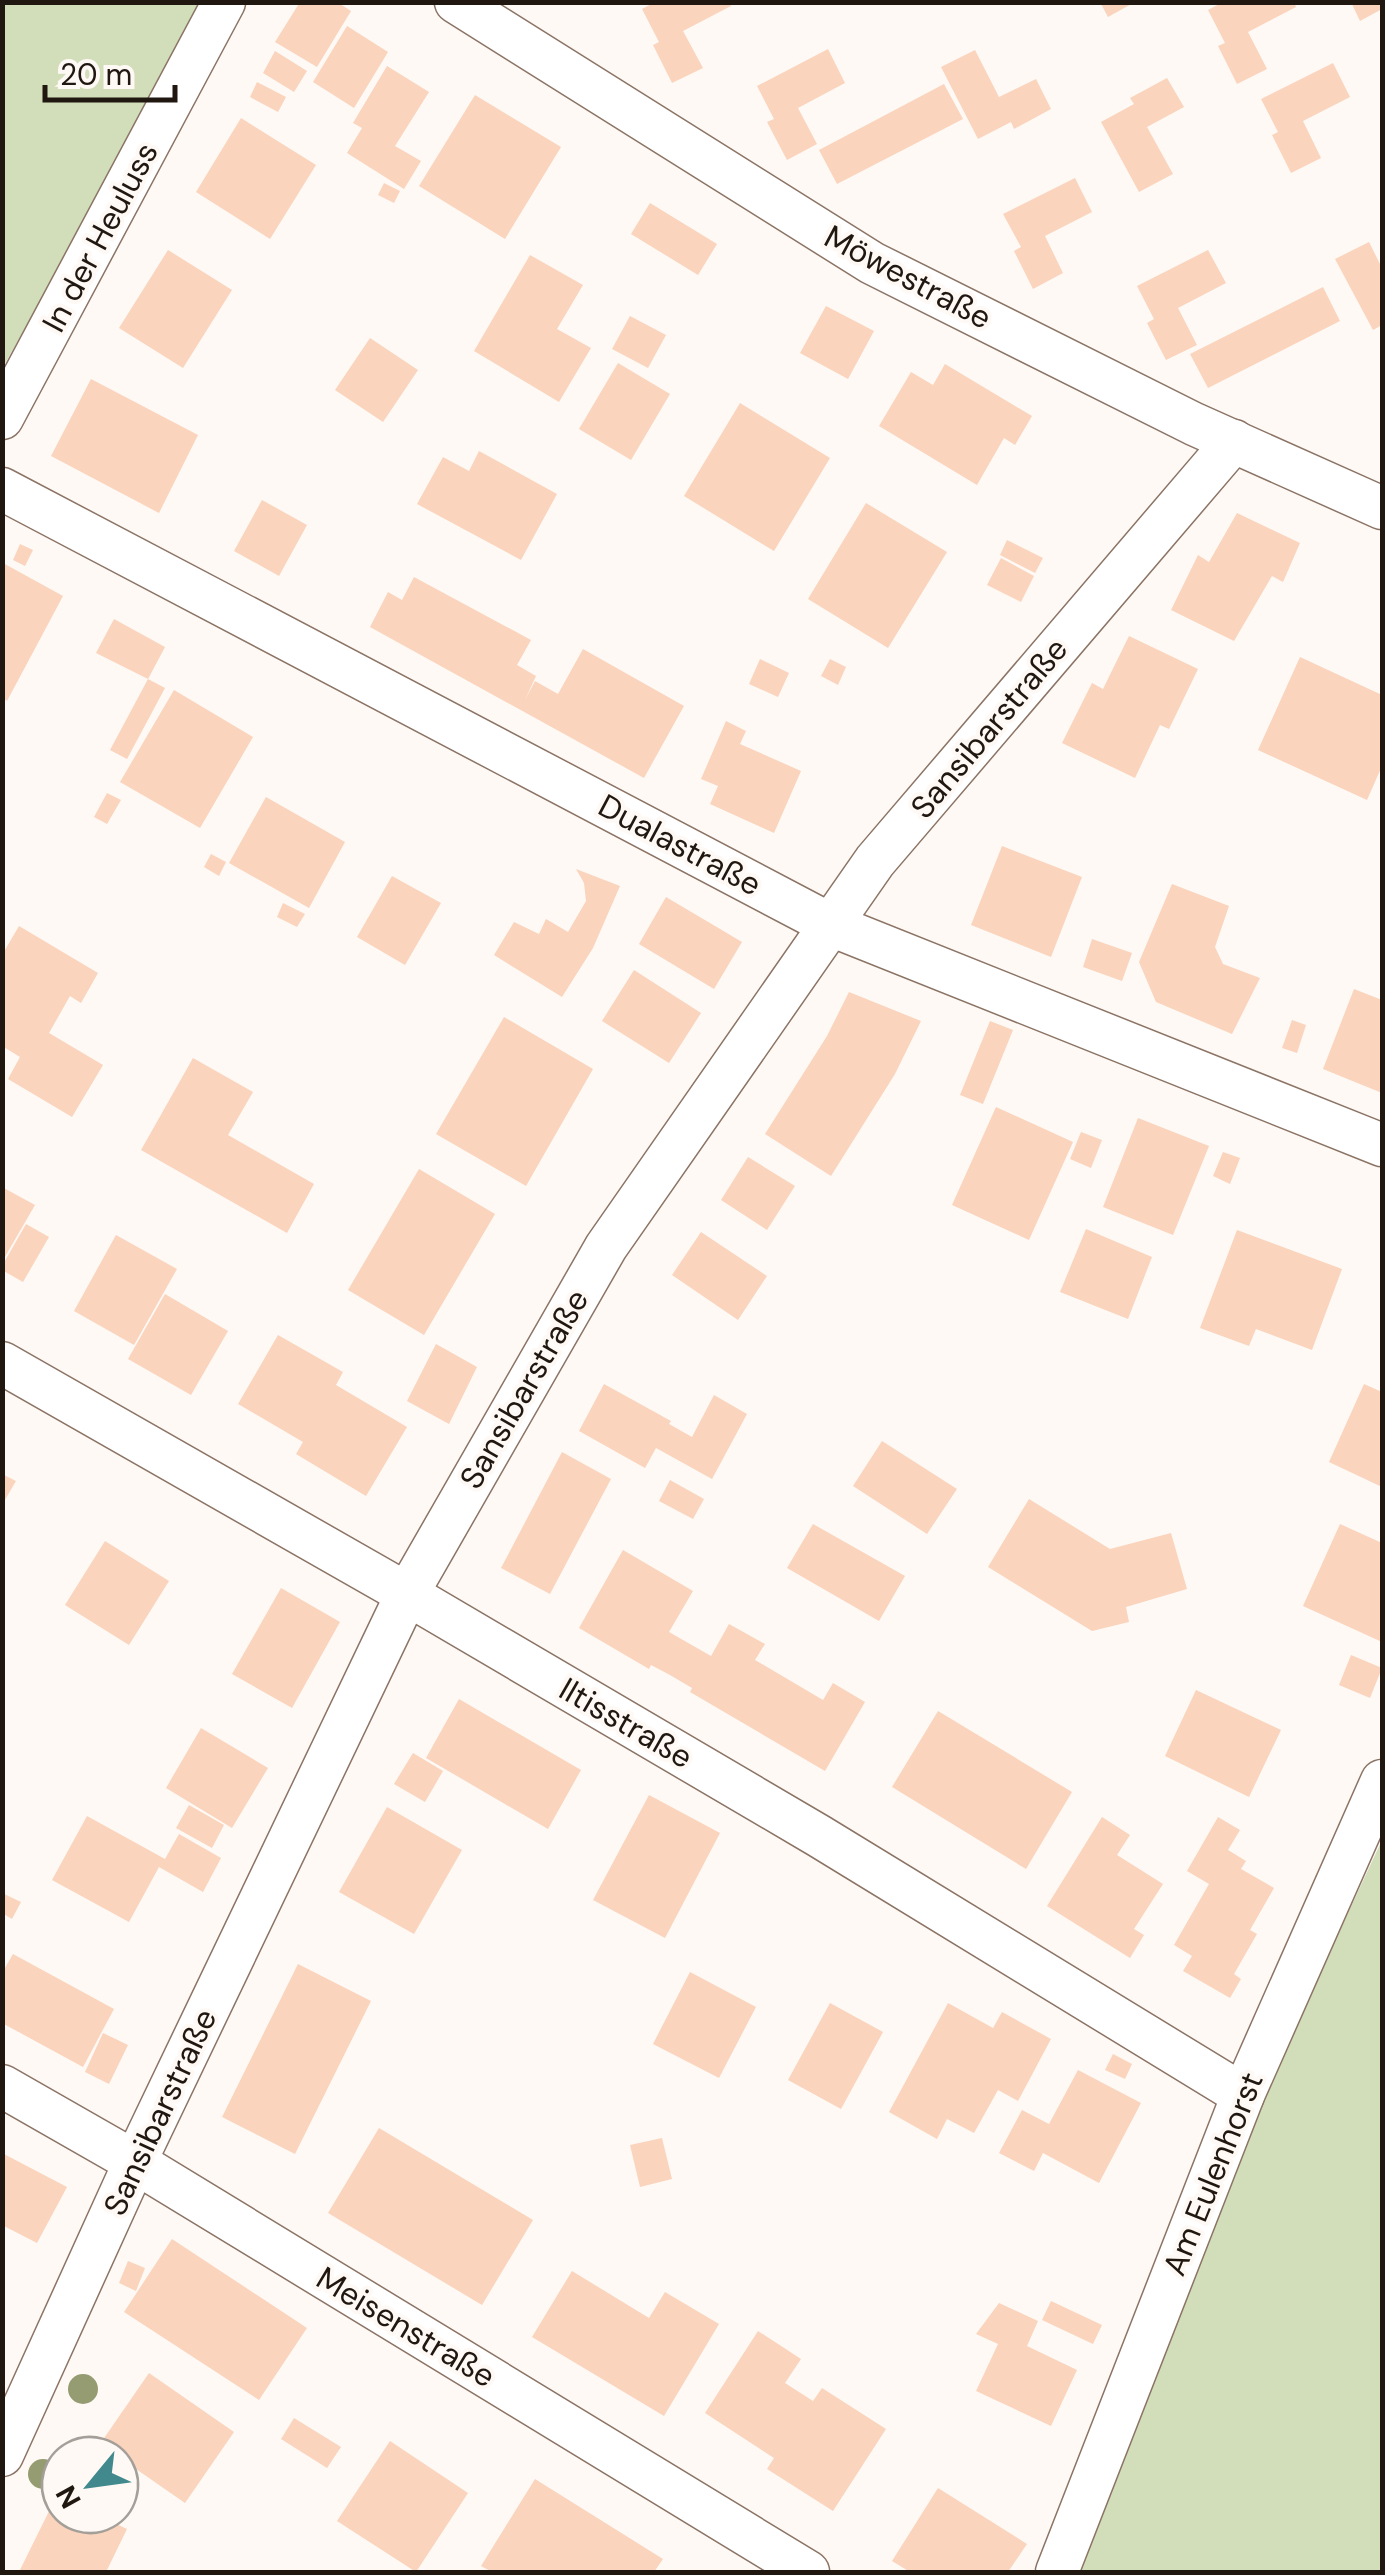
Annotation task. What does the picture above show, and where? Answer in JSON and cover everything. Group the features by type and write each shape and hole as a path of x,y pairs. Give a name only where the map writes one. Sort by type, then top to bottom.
{"street":[{"name":"In der Heuluss","path":"2,418 224,2"},
{"name":"Möwestraße","path":"456,2 872,263 1194,424 1382,508"},
{"name":"Sansibarstraße","path":"2,2455 136,2162 407,1594 606,1247 876,861 1234,440"},
{"name":"Dualastraße","path":"2,489 831,925 1382,1146"},
{"name":"Iltisstraße","path":"2,1363 407,1594 819,1836 1243,2095"},
{"name":"Am Eulenhorst","path":"1057,2572 1243,2095 1382,1781"},
{"name":"Meisenstraße","path":"2,2086 136,2162 808,2572"}],"green space":[{"path":"3,3 201,3 3,367"},
{"path":"1382,1840 1382,2572 1078,2572 1271,2078"}],"building":[{"path":"300,2 337,2 351,11 317,67 275,42"},
{"path":"655,2 729,2 731,6 683,31 703,68 672,83 653,45 659,42 642,9"},
{"path":"1100,2 1135,2 1108,17"},
{"path":"1223,2 1294,2 1296,7 1248,32 1267,69 1237,84 1218,46 1225,43 1208,10"},
{"path":"1351,2 1382,2 1382,9 1360,21"},
{"path":"347,26 388,52 354,108 313,82"},
{"path":"828,49 845,83 798,108 817,144 787,160 767,122 774,119 757,86"},
{"path":"975,50 999,97 1036,79 1051,109 1014,129 1011,122 978,139 941,67"},
{"path":"275,51 307,71 294,92 263,73"},
{"path":"1333,63 1350,97 1303,121 1321,158 1291,173 1272,135 1278,132 1261,99"},
{"path":"387,66 429,92 395,146 421,161 404,189 347,153 362,128 353,123"},
{"path":"1167,78 1184,107 1147,127 1173,174 1139,192 1101,122 1134,104 1130,98"},
{"path":"257,82 286,97 278,112 250,97"},
{"path":"944,84 963,119 837,184 819,150"},
{"path":"475,95 561,147 505,239 419,186"},
{"path":"241,118 316,165 270,239 196,192"},
{"path":"1075,178 1092,212 1045,236 1063,273 1033,289 1014,251 1021,247 1003,214"},
{"path":"384,183 400,191 394,203 378,195"},
{"path":"650,203 717,244 698,275 631,234"},
{"path":"1369,242 1382,268 1382,325 1373,330 1335,259"},
{"path":"168,250 232,290 183,368 119,328"},
{"path":"1208,250 1226,283 1178,308 1197,345 1166,360 1147,323 1154,319 1137,286"},
{"path":"530,255 583,285 557,329 591,348 559,402 474,351"},
{"path":"1323,287 1340,321 1208,388 1190,354"},
{"path":"826,306 874,331 848,379 800,353"},
{"path":"630,316 666,335 648,368 612,349"},
{"path":"370,338 418,370 383,422 335,390"},
{"path":"618,363 670,394 631,460 579,429"},
{"path":"945,364 1032,416 1015,445 1004,438 977,485 879,426 911,372 933,385"},
{"path":"91,379 198,435 159,513 51,456"},
{"path":"740,403 830,458 774,551 684,496"},
{"path":"479,451 557,494 521,560 417,504 443,457 469,471"},
{"path":"262,500 307,525 279,576 234,551"},
{"path":"866,503 947,552 888,648 808,599"},
{"path":"1237,513 1300,543 1283,582 1272,576 1234,641 1171,610 1198,555 1209,562"},
{"path":"1007,540 1043,558 1035,573 1000,555"},
{"path":"20,544 33,550 25,566 13,560"},
{"path":"1001,558 1034,576 1021,602 987,585"},
{"path":"3,563 63,596 7,701 3,698"},
{"path":"414,577 531,640 517,665 536,676 525,700 535,681 558,694 583,649 684,706 644,778 370,627 388,592 402,600"},
{"path":"114,619 165,647 148,679 96,653"},
{"path":"1129,636 1198,669 1169,729 1160,725 1135,778 1062,743 1092,683 1103,689"},
{"path":"1300,657 1382,695 1382,766 1367,800 1258,750"},
{"path":"760,659 789,673 778,697 749,684"},
{"path":"830,659 846,667 838,685 821,676"},
{"path":"148,679 165,688 127,759 110,750"},
{"path":"174,690 253,737 200,828 120,782"},
{"path":"726,721 746,731 740,744 801,771 774,833 710,804 718,786 701,779"},
{"path":"107,793 121,800 107,824 94,817"},
{"path":"266,797 345,842 309,908 229,863"},
{"path":"1002,846 1082,877 1051,957 971,925"},
{"path":"211,854 226,862 219,876 204,867"},
{"path":"576,869 620,886 593,948 562,997 494,955 514,922 539,934 546,919 568,932 586,901 584,883"},
{"path":"392,876 441,903 405,965 357,937"},
{"path":"1172,884 1229,906 1215,947 1223,964 1260,978 1232,1034 1156,1002 1139,962"},
{"path":"666,897 742,942 714,989 639,944"},
{"path":"283,903 305,914 297,927 277,917"},
{"path":"19,926 98,973 81,1003 70,996 49,1033 103,1065 72,1117 8,1079 20,1057 2,1046 2,955"},
{"path":"1092,939 1132,953 1122,981 1083,967"},
{"path":"634,970 701,1013 669,1063 602,1021"},
{"path":"1354,989 1382,1000 1382,1093 1323,1069"},
{"path":"849,992 921,1021 895,1074 831,1176 765,1134 827,1036"},
{"path":"504,1017 593,1069 526,1186 436,1134"},
{"path":"1292,1020 1306,1025 1297,1053 1282,1048"},
{"path":"990,1021 1013,1030 983,1104 960,1095"},
{"path":"193,1058 253,1092 228,1135 314,1184 287,1233 141,1150"},
{"path":"996,1107 1073,1142 1029,1240 952,1205"},
{"path":"1138,1118 1209,1146 1173,1235 1103,1207"},
{"path":"1081,1132 1102,1140 1091,1168 1070,1159"},
{"path":"1223,1152 1240,1158 1230,1184 1213,1176"},
{"path":"748,1157 795,1186 767,1230 721,1200"},
{"path":"419,1169 495,1214 424,1335 348,1290"},
{"path":"2,1187 35,1205 2,1262"},
{"path":"26,1224 49,1237 23,1282 2,1270 2,1266"},
{"path":"1086,1229 1152,1257 1128,1319 1060,1292"},
{"path":"1237,1230 1342,1269 1312,1350 1256,1329 1249,1346 1200,1328"},
{"path":"701,1232 767,1276 738,1320 672,1275"},
{"path":"116,1235 177,1269 134,1345 74,1311"},
{"path":"165,1294 228,1331 191,1395 128,1359"},
{"path":"278,1335 343,1372 336,1385 407,1427 366,1496 296,1454 303,1442 238,1404"},
{"path":"436,1344 477,1367 449,1424 407,1401"},
{"path":"604,1384 692,1437 714,1395 747,1414 712,1479 656,1448 645,1468 579,1431"},
{"path":"1364,1384 1382,1392 1382,1487 1329,1462"},
{"path":"882,1441 957,1489 927,1534 853,1486"},
{"path":"562,1452 611,1479 550,1594 501,1568"},
{"path":"2,1474 16,1481 2,1505"},
{"path":"670,1480 704,1499 693,1519 659,1501"},
{"path":"1029,1499 1110,1549 1171,1533 1187,1589 1126,1607 1129,1622 1092,1631 988,1567"},
{"path":"813,1524 905,1576 879,1621 787,1568"},
{"path":"1340,1524 1382,1543 1382,1642 1303,1606"},
{"path":"105,1541 169,1581 129,1645 65,1605"},
{"path":"623,1550 693,1591 669,1632 711,1656 729,1624 765,1644 755,1660 823,1700 833,1683 865,1702 825,1771 690,1692 692,1688 670,1675 651,1665 649,1669 579,1628"},
{"path":"281,1588 340,1622 292,1708 232,1674"},
{"path":"1351,1655 1382,1668 1370,1698 1339,1685"},
{"path":"1196,1690 1281,1730 1249,1797 1165,1756"},
{"path":"459,1699 581,1770 548,1829 426,1758"},
{"path":"938,1711 1072,1792 1026,1869 892,1787"},
{"path":"201,1728 268,1768 232,1828 166,1788"},
{"path":"413,1753 443,1771 425,1802 394,1784"},
{"path":"649,1795 720,1833 665,1938 593,1900"},
{"path":"189,1805 224,1825 212,1848 176,1828"},
{"path":"387,1807 462,1850 414,1934 339,1892"},
{"path":"87,1816 165,1859 179,1834 221,1858 203,1892 159,1867 129,1922 52,1880"},
{"path":"1102,1817 1130,1835 1117,1855 1163,1884 1134,1929 1144,1935 1130,1958 1047,1906"},
{"path":"1218,1817 1240,1830 1228,1850 1246,1861 1241,1869 1274,1888 1250,1930 1257,1934 1234,1974 1241,1979 1230,1998 1183,1971 1192,1956 1174,1945 1209,1884 1187,1871"},
{"path":"2,1893 21,1902 12,1919 2,1913"},
{"path":"13,1954 114,2009 83,2067 2,2023 2,1973"},
{"path":"298,1964 371,2001 295,2154 222,2117"},
{"path":"690,1972 756,2007 719,2078 653,2044"},
{"path":"830,2003 883,2032 841,2109 788,2080"},
{"path":"948,2003 993,2028 1002,2012 1051,2039 1018,2101 998,2090 974,2133 947,2119 937,2139 889,2112"},
{"path":"103,2033 128,2045 109,2084 85,2072"},
{"path":"1113,2054 1132,2064 1125,2079 1105,2070"},
{"path":"1078,2070 1141,2103 1099,2183 1043,2153 1034,2171 999,2153 1022,2110 1049,2124"},
{"path":"379,2128 533,2220 482,2305 328,2213"},
{"path":"662,2138 672,2179 640,2187 630,2145"},
{"path":"2,2153 67,2187 37,2243 2,2225"},
{"path":"172,2239 307,2328 259,2400 124,2312"},
{"path":"128,2261 145,2268 136,2291 119,2283"},
{"path":"572,2271 649,2318 665,2292 719,2324 664,2416 532,2337"},
{"path":"1051,2301 1102,2325 1093,2344 1042,2320"},
{"path":"999,2303 1038,2321 1027,2346 1077,2370 1051,2426 976,2391 998,2344 976,2334"},
{"path":"758,2331 801,2359 785,2383 813,2401 822,2388 886,2429 833,2511 767,2469 774,2458 705,2413"},
{"path":"149,2373 234,2432 185,2503 140,2472 140,2435 106,2435"},
{"path":"294,2418 341,2447 327,2468 281,2439"},
{"path":"390,2441 468,2493 416,2572 337,2521"},
{"path":"535,2479 663,2559 654,2572 492,2572 481,2566"},
{"path":"938,2488 1027,2544 1008,2572 910,2572 892,2561"},
{"path":"40,2529 40,2535 124,2535 106,2572 19,2572"}]}
